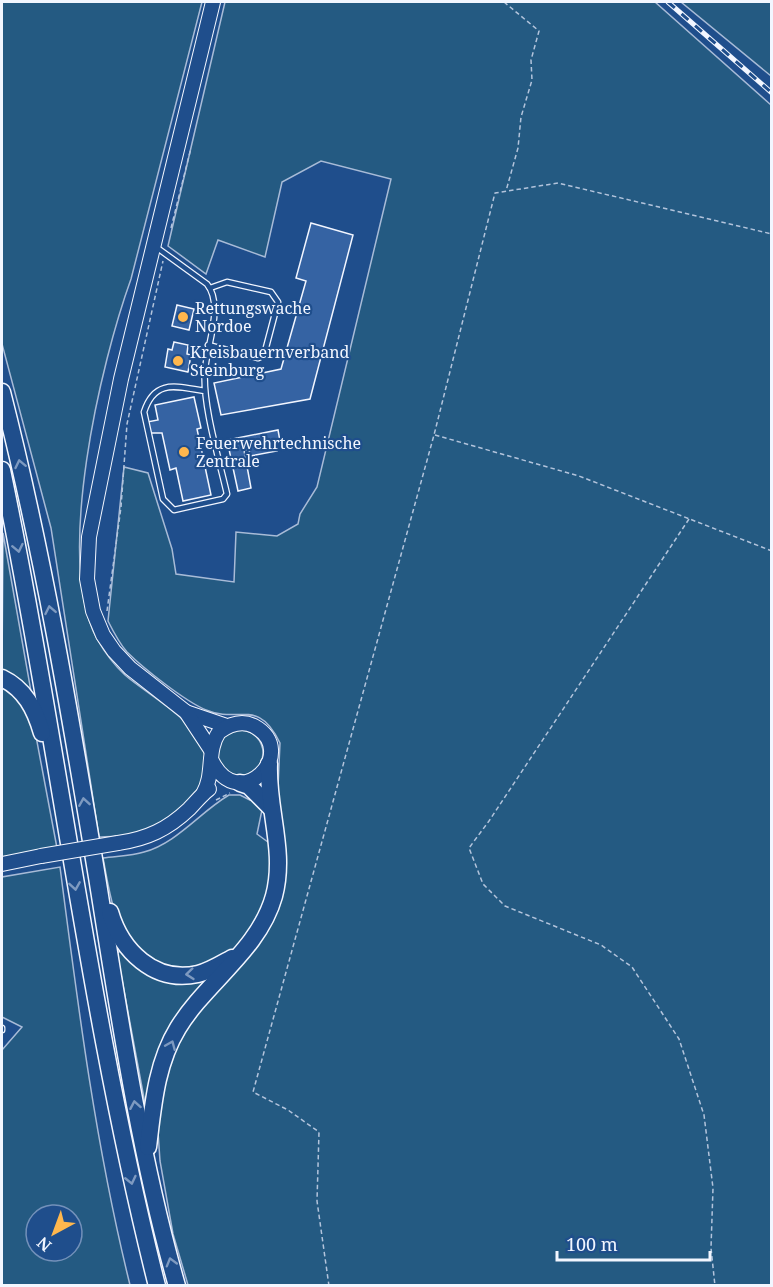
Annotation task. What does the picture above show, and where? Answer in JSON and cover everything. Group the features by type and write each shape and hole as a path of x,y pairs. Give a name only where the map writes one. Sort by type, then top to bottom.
{"highway":[{"path":"2,392 43,573 69,708 146,1163 177,1286"},
{"path":"2,470 24,578 101,1040 157,1286"},
{"path":"2,678 25,695 36,713 63,808"},
{"path":"146,1163 158,1074 177,1029 198,1001 243,952 265,918 274,896 279,846 271,808 269,764"},
{"path":"234,785 257,792 271,808"},
{"path":"94,860 117,933 130,953 142,963 170,974 184,975 215,967 243,952"}],"main road":[{"path":"213,2 159,250 121,379 89,537 87,579 93,611 103,635 130,668 186,712 227,726"},
{"path":"186,712 222,776 234,785"},
{"path":"2,864 142,839 159,832 207,798 234,785 258,778 269,764 271,752 268,740 261,731 245,723 227,726 219,732 212,755 207,798"}],"lane":[{"path":"159,250 210,288 214,303 204,372 205,391 226,494 223,499 174,510 163,499 144,412 147,401 160,388 171,386 205,391"},
{"path":"208,345 258,358 264,355 278,302 271,292 226,282 210,288"}],"path":[{"path":"504,2 539,31 531,60 532,80 521,117 518,148 506,191"},
{"path":"170,231 192,142"},
{"path":"329,1286 317,1201 319,1132 288,1110 253,1092 434,435 495,193 558,183 771,234"},
{"path":"107,615 121,507 127,424 159,250"},
{"path":"434,435 579,476 771,551"},
{"path":"688,519 469,848 483,884 505,906 601,945 632,967 679,1039 704,1114 713,1188 711,1248 715,1286"},
{"path":"207,798 234,785"}],"shaded area":[{"path":"2,2 202,2 131,279 107,359 87,460 81,512 80,561 85,604 97,639 125,675 190,726 207,752 209,766 206,776 193,798 172,817 150,830 135,835 99,837 51,528 2,344"},
{"path":"225,2 655,2 771,105 771,1285 188,1285 173,1234 160,1161 157,1117 163,1075 184,1027 272,919 280,743 264,720 256,716 218,714 187,700 134,659 116,637 108,621 124,467 148,473 172,549 176,574 234,582 236,532 277,536 298,524 300,514 317,487 391,179 321,161 282,182 265,257 218,240 206,274 168,246"},
{"path":"681,2 771,2 771,76"},
{"path":"3,533 32,697 2,671"},
{"path":"2,683 32,715 57,848 2,857"},
{"path":"240,730 256,737 263,753 256,769 240,776 224,769 217,753 224,737"},
{"path":"229,795 240,795 250,800 254,797 262,810 257,834 272,845 268,888 261,912 251,930 223,957 206,964 188,967 169,966 151,960 134,948 121,930 113,906 103,858 134,854 156,848"},
{"path":"60,867 81,1025 98,1129 107,1182 130,1285 2,1285 2,1050 22,1027 2,1017 2,877"},
{"path":"122,950 139,965 217,972 194,998 146,1109 117,953"}],"building":[{"path":"311,223 353,235 310,399 221,415 214,383 281,369 306,281 296,278"},
{"name":"Rettungswache Nordoe","path":"177,305 194,309 189,330 172,326"},
{"name":"Kreisbauernverband Steinburg","path":"174,342 188,345 187,354 191,355 188,372 165,367 168,349 172,350"},
{"name":"Feuerwehrtechnische Zentrale","path":"194,397 201,428 197,429 211,495 183,501 176,468 170,470 162,433 151,433 147,422 158,420 155,405"},
{"path":"278,430 280,441 275,442 277,451 250,456 249,449 244,450 251,488 238,491 227,440"}],"railway":[{"path":"668,2 772,93"}],"place":[{"name":"Rettungswache Nordoe","path":"183,317"},
{"name":"Kreisbauernverband Steinburg","path":"178,361"},
{"name":"Feuerwehrtechnische Zentrale","path":"184,452"}]}
